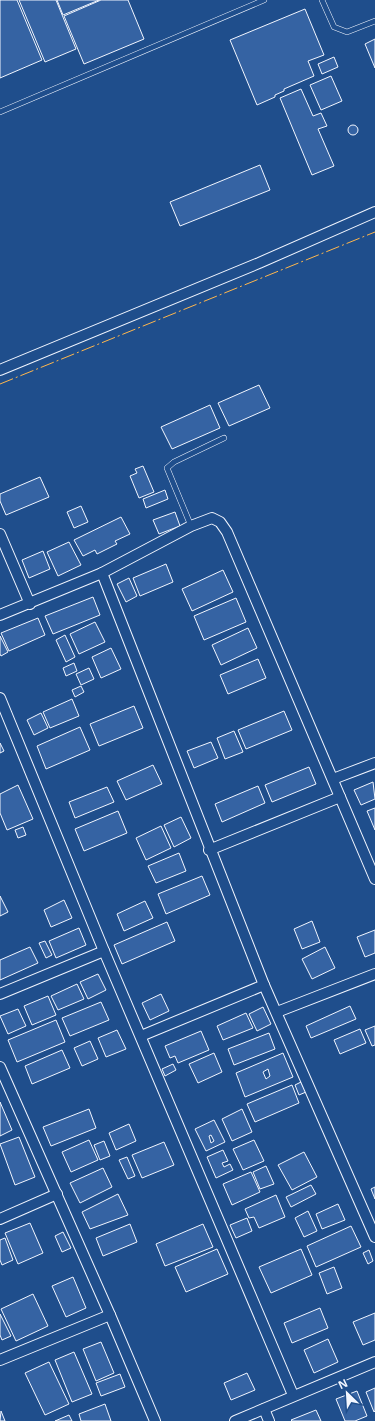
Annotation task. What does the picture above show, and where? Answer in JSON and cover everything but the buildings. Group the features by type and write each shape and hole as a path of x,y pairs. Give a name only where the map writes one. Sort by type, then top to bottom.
{"street":[{"path":"0,370 259,263 375,212"},
{"path":"0,615 30,604 102,573 190,526 212,518 220,522 227,532 375,879"},
{"path":"0,534 30,604"},
{"path":"102,573 209,850 264,985 375,1237"},
{"path":"0,698 104,951 294,1395"},
{"path":"333,780 375,763"},
{"path":"209,850 340,797"},
{"path":"0,994 104,951"},
{"path":"277,1012 375,974"},
{"path":"141,1036 264,985"},
{"path":"0,1066 155,1421"},
{"path":"0,1218 57,1194"},
{"path":"0,1360 110,1315"},
{"path":"235,1421 375,1362"},
{"path":"264,1409 269,1421"}],"lane":[{"path":"0,112 264,0"},
{"path":"322,0 334,27 347,32 375,21"},
{"path":"190,526 167,468 174,462 224,438"}],"power":[{"path":"0,384 375,232"}]}
